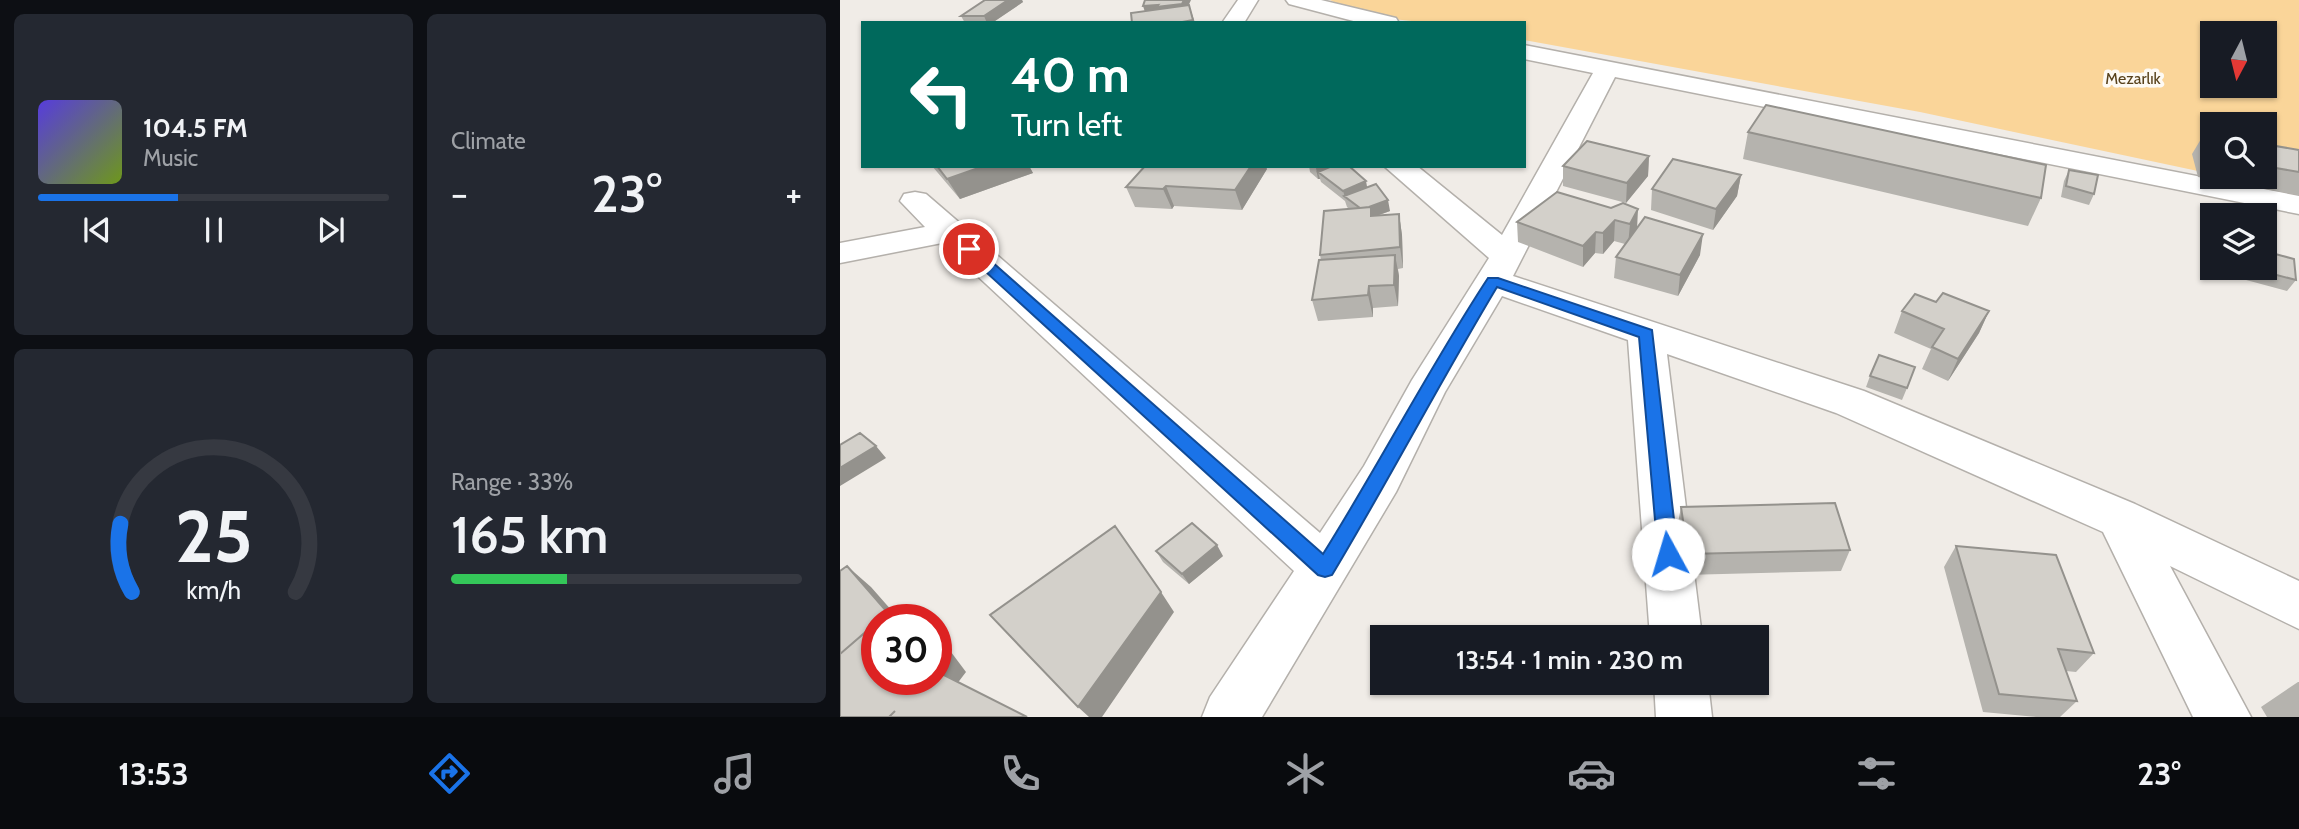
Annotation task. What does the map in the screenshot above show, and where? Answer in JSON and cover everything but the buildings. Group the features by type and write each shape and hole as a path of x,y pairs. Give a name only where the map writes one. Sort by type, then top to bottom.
{"street":[{"path":"1234,21 1248,0"},
{"path":"1296,0 1380,21"},
{"path":"1526,52 2299,205"},
{"path":"1230,717 1380,479 1426,390 1500,269 1608,70"},
{"path":"1401,168 1454,209 1500,269 1646,334 1850,402 2119,518 2299,606"},
{"path":"915,201 1325,568"},
{"path":"840,253 949,232"},
{"path":"1646,334 1675,625"},
{"path":"2119,518 2223,717"},
{"path":"1682,695 1684,717"}],"green space":[{"name":"Mezarlık","path":"1330,0 2299,0 2299,192 2277,183 2277,112 2200,112 2200,171 1920,112 1526,40 1526,21 1399,20 1351,9"}],"route":[{"path":"969,249 1325,568 1380,479 1426,390 1493,281 1646,334 1668,554"}]}
